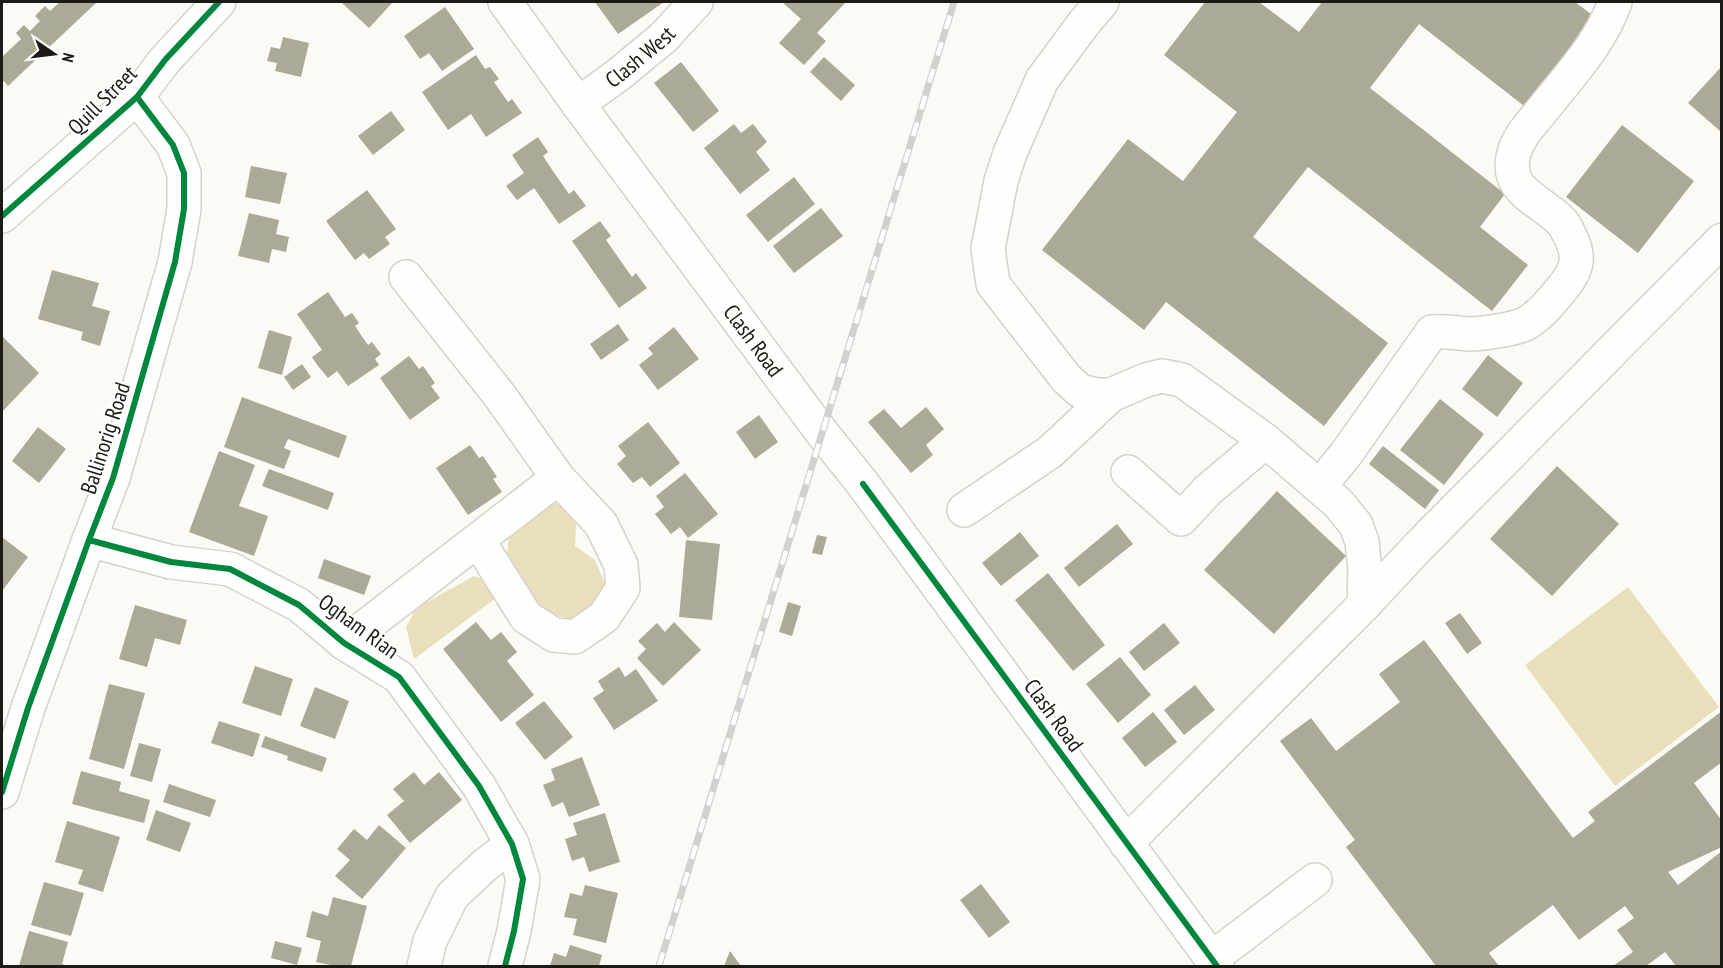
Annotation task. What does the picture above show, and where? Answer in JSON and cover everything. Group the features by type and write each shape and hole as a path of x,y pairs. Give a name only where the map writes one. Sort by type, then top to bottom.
{"street":[{"name":"Quill Street","path":"165,60 189,2"},
{"name":"Quill Street","path":"2,216 137,97 165,60 219,2"},
{"name":"Clash Road","path":"505,2 823,434 863,484 1214,963"},
{"name":"Clash West","path":"578,104 663,38 696,2"},
{"path":"1102,2 1042,80 1010,153 1001,180 988,249 993,284 1066,378 1080,391 1104,395"},
{"path":"1318,487 1346,454 1432,332 1471,334 1525,324 1546,308 1570,279 1578,260 1575,245 1563,223 1524,192 1515,181 1511,167 1518,141 1587,54 1608,20 1615,2"},
{"name":"Ballinorig Road","path":"2,792 28,708 113,478 176,262 184,209 184,173 173,145 137,97"},
{"path":"1126,843 1364,605 1419,546 1722,240"},
{"path":"406,277 500,396 558,478 601,524 621,565 623,588 604,617 575,637 554,635 526,617 478,540"},
{"path":"964,510 1050,452 1104,395 1162,376 1182,380 1266,441 1338,503 1356,525 1362,542 1365,570 1364,605"},
{"path":"1128,472 1181,519 1208,490 1266,441"},
{"name":"Ogham Rian","path":"344,643 558,478"},
{"name":"Ogham Rian","path":"89,540 171,562 230,568 299,604 344,643 399,677 478,786 512,844 523,879 505,966"},
{"path":"424,966 430,941 452,896 512,844"},
{"path":"1214,963 1315,880"}],"shaded area":[{"path":"555,503 573,510 576,523 575,546 595,560 607,588 585,617 569,620 543,610 514,574 507,554 509,535"},
{"path":"474,576 485,580 500,595 414,659 406,627 414,612 427,602"},
{"path":"1628,587 1719,707 1615,786 1525,665"}],"building":[{"path":"60,2 97,2 8,86 4,81 2,83 2,57 21,39 16,33 24,25 30,31 40,21 35,16 45,6 50,11"},
{"path":"393,2 369,28 342,3"},
{"path":"595,2 664,2 618,34"},
{"path":"782,2 845,3 817,33 826,41 804,65 779,43 801,19"},
{"path":"1205,2 1259,2 1299,32 1322,2 1575,2 1603,23 1533,113 1419,24 1370,88 1505,194 1480,227 1528,265 1492,311 1308,167 1253,237 1388,343 1324,426 1166,302 1144,330 1042,250 1128,139 1183,181 1237,112 1164,55"},
{"path":"445,7 474,49 442,71 429,53 420,59 404,36"},
{"path":"283,37 309,43 301,77 275,71 277,63 267,61 271,47 280,49"},
{"path":"476,55 485,69 490,67 499,79 494,82 508,102 512,99 522,113 486,137 471,114 448,130 422,92"},
{"path":"824,57 855,85 841,101 810,72"},
{"path":"681,62 719,111 693,132 654,83"},
{"path":"1722,66 1722,129 1720,131 1688,103"},
{"path":"391,111 405,130 373,155 358,136"},
{"path":"734,124 741,133 753,124 767,142 756,152 770,170 740,194 704,148"},
{"path":"1622,125 1694,181 1638,253 1566,197"},
{"path":"538,137 548,152 543,156 555,174 569,194 574,190 586,206 559,224 534,188 517,200 506,186 524,173 512,155"},
{"path":"251,166 287,173 280,204 245,197"},
{"path":"794,177 815,204 768,242 746,215"},
{"path":"367,190 396,229 385,237 390,244 369,259 364,253 355,260 326,221"},
{"path":"821,208 843,236 794,273 773,246"},
{"path":"249,213 279,220 276,234 289,237 286,252 272,249 269,263 238,256"},
{"path":"600,221 611,236 606,240 632,277 636,273 647,288 619,308 572,241"},
{"path":"52,270 99,283 92,306 110,311 100,346 81,340 83,332 38,319"},
{"path":"328,292 345,317 352,313 359,323 355,326 368,345 372,342 381,354 375,359 379,365 348,386 337,371 328,378 318,366 312,357 322,350 297,314"},
{"path":"618,324 629,340 601,360 590,344"},
{"path":"674,327 699,359 658,390 639,365 653,354 648,348"},
{"path":"269,330 292,337 282,375 258,368"},
{"path":"2,336 39,373 2,412"},
{"path":"1488,355 1523,383 1497,417 1462,389"},
{"path":"409,356 419,369 423,366 435,383 431,386 440,398 410,420 380,378"},
{"path":"302,364 311,377 293,390 284,377"},
{"path":"242,397 347,436 339,458 288,439 284,448 291,451 284,469 224,447"},
{"path":"1440,399 1484,434 1444,485 1400,450"},
{"path":"926,407 944,429 926,445 933,455 911,473 868,422 884,409 901,428"},
{"path":"759,415 778,442 755,459 736,432"},
{"path":"648,422 680,463 650,487 642,477 633,483 617,464 626,456 618,446"},
{"path":"38,427 66,449 39,483 12,461"},
{"path":"470,445 479,458 483,456 497,477 493,479 502,492 468,515 436,468"},
{"path":"1383,446 1439,490 1425,509 1369,464"},
{"path":"219,451 255,465 239,506 268,516 254,556 189,532"},
{"path":"1557,466 1619,524 1552,596 1490,539"},
{"path":"269,469 334,493 328,510 262,486"},
{"path":"685,473 718,514 688,538 680,527 671,534 655,514 664,507 656,496"},
{"path":"1277,491 1346,556 1274,634 1204,570"},
{"path":"1117,524 1133,544 1079,587 1064,568"},
{"path":"1020,532 1039,556 1001,586 982,563"},
{"path":"817,535 827,537 822,555 812,553"},
{"path":"2,537 28,557 2,591"},
{"path":"686,540 720,544 712,620 679,617"},
{"path":"324,559 371,576 364,595 318,578"},
{"path":"1048,573 1105,645 1073,671 1015,600"},
{"path":"788,602 801,606 792,636 779,632"},
{"path":"135,605 187,620 180,645 155,638 147,667 119,659"},
{"path":"1460,613 1482,643 1467,654 1445,623"},
{"path":"476,622 491,640 501,632 517,652 507,661 534,695 501,722 443,649"},
{"path":"674,622 701,650 663,686 637,658 646,649 638,641 657,623 665,632"},
{"path":"1164,623 1180,643 1144,671 1129,652"},
{"path":"1424,640 1573,838 1595,821 1588,812 1722,711 1722,762 1694,783 1722,821 1722,847 1668,872 1678,885 1722,851 1722,966 1676,966 1665,952 1646,966 1613,966 1633,952 1617,930 1634,918 1625,906 1579,940 1553,905 1489,953 1499,966 1436,966 1346,847 1355,840 1280,741 1311,718 1336,751 1400,702 1379,674"},
{"path":"1120,657 1151,695 1118,723 1086,684"},
{"path":"255,666 293,679 281,716 242,703"},
{"path":"619,667 625,677 636,669 658,701 614,730 593,698 604,691 598,681"},
{"path":"109,684 145,693 124,769 89,759"},
{"path":"1195,685 1215,710 1184,735 1164,710"},
{"path":"315,687 349,701 335,739 300,726"},
{"path":"544,701 573,737 545,760 515,723"},
{"path":"1153,712 1177,742 1145,767 1122,738"},
{"path":"219,721 260,734 253,757 211,743"},
{"path":"265,736 327,758 322,772 287,760 288,756 261,747"},
{"path":"139,743 161,749 152,782 130,776"},
{"path":"582,757 600,805 569,817 563,802 552,807 543,785 555,780 551,769"},
{"path":"81,771 121,782 119,791 150,800 144,823 72,804"},
{"path":"414,772 424,785 439,772 462,800 410,843 387,815 404,801 393,789"},
{"path":"169,784 216,800 210,817 163,802"},
{"path":"156,810 191,823 180,852 146,840"},
{"path":"605,813 620,862 589,872 584,857 572,861 565,839 577,835 573,823"},
{"path":"67,821 120,837 103,892 78,884 83,870 55,862"},
{"path":"379,825 406,848 362,899 335,876 350,860 337,849 354,829 367,840"},
{"path":"44,882 84,893 71,936 31,925"},
{"path":"981,884 1010,922 989,938 960,900"},
{"path":"585,885 618,893 606,943 573,935 577,919 564,917 570,893 582,896"},
{"path":"333,897 367,906 351,966 335,966 316,962 321,941 306,937 312,911 328,916"},
{"path":"29,931 68,942 62,964 69,966 19,966"},
{"path":"275,941 302,948 297,965 271,958"},
{"path":"570,945 602,955 599,966 550,966 554,953 566,957"},
{"path":"730,951 741,966 724,966"}],"railway":[{"path":"659,966 954,2"}],"cycle path":[{"path":"2,216 137,97 165,60 219,2"},
{"path":"2,792 28,708 113,478 175,262 184,209 184,173 173,145 137,97"},
{"path":"863,484 1217,966"},
{"path":"89,540 171,562 230,569 299,605 344,643 399,677 479,786 512,844 523,879 505,966"}]}
